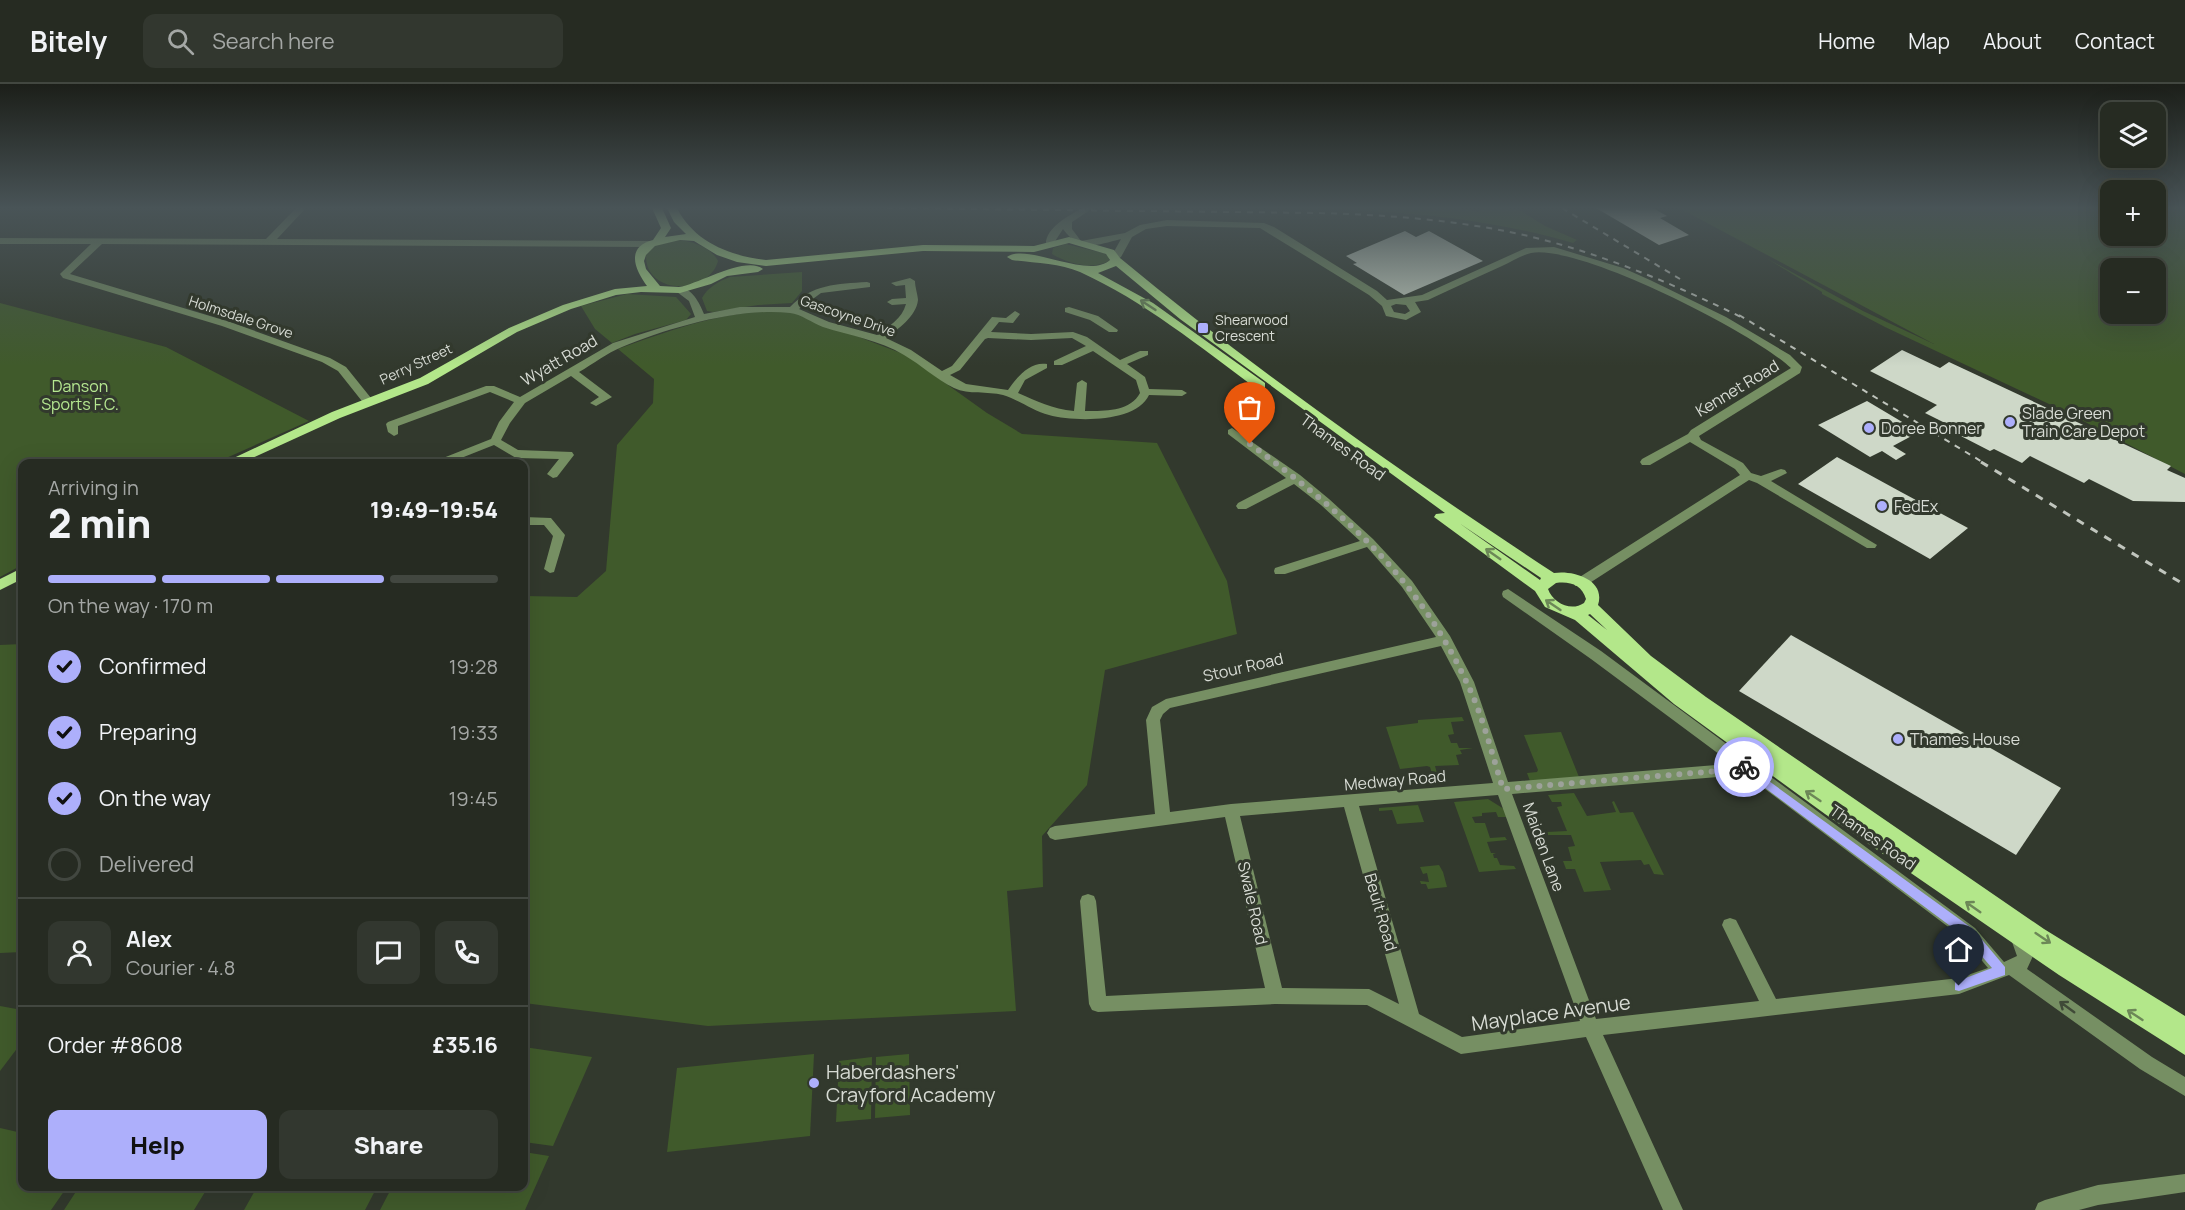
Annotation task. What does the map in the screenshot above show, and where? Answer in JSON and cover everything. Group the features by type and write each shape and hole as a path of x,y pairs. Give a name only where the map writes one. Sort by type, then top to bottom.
{"main road":[{"path":"640,261 640,265 650,283 658,290"},
{"path":"709,280 721,267 721,261"},
{"name":"Thames Road","path":"748,261 782,261"},
{"name":"Thames Road","path":"658,290 680,290 733,271 854,261"},
{"name":"Thames Road","path":"1042,261 1084,270 1149,305 1546,583"},
{"name":"Thames Road","path":"1084,270 1102,269 1112,265 1115,261"},
{"name":"Thames Road","path":"1118,261 1167,304 1546,583"},
{"name":"Perry Street","path":"241,459 448,369 534,320 615,292 639,280 642,275 640,265"},
{"name":"Perry Street","path":"615,292 658,290"},
{"path":"0,585 18,575"},
{"name":"Thames Road","path":"1546,583 1568,577 1580,582 1591,592 1593,600 1582,610"},
{"name":"Thames Road","path":"1546,583 1542,595 1550,604 1564,611 1582,610 1602,616 1646,660 1700,701 2038,935 2185,1027"},
{"name":"Thames Road","path":"1582,610 1592,624 1689,707 2019,939 2185,1046"}],"street":[{"name":"Holmsdale Grove","path":"79,261 65,274 66,276 226,324 326,360 342,369 369,403"},
{"path":"636,261 640,265"},
{"path":"1322,261 1374,293 1416,309"},
{"name":"Kennet Road","path":"1424,298 1506,261"},
{"name":"Kennet Road","path":"1589,261 1620,270 1692,304 1793,361 1797,367 1796,371 1695,432 1693,436 1646,462"},
{"path":"693,300 709,280"},
{"path":"879,339 904,319 913,300 910,282 896,283"},
{"path":"794,310 807,294 815,291 867,285"},
{"path":"680,290 693,300 702,318"},
{"path":"1424,298 1411,316 1400,317 1388,311 1396,302 1424,298"},
{"path":"892,302 913,300"},
{"name":"Gascoyne Drive","path":"702,318 750,309 794,310 825,324 879,339 907,352 942,375"},
{"path":"1069,310 1087,315 1113,330"},
{"path":"942,375 956,368 996,319 1009,321 1015,314"},
{"path":"1073,334 1087,315"},
{"name":"Wyatt Road","path":"495,441 505,422 521,402 617,345 702,318"},
{"path":"942,375 966,388 1011,395 1051,411 1079,414 1108,415 1126,411 1139,403 1145,392 1141,380 1094,346 1073,334 1031,337 987,335 982,337"},
{"path":"1058,363 1094,346"},
{"path":"1119,364 1136,361 1144,353"},
{"path":"1011,395 1021,378 1043,366"},
{"path":"572,372 607,397 596,403"},
{"path":"1079,414 1082,383"},
{"path":"394,432 392,424 490,388 521,402"},
{"path":"1145,392 1182,393"},
{"name":"Maiden Lane","path":"1232,432 1296,478 1369,542 1407,584 1445,640 1467,682 1503,789 1591,1028 1673,1210"},
{"name":"Kennet Road","path":"1693,436 1696,442 1739,466 1747,476 1761,480 1870,545"},
{"path":"447,459 495,441 516,454 568,455 553,474"},
{"path":"1761,480 1781,473"},
{"path":"1580,582 1747,476"},
{"path":"1242,506 1296,478"},
{"path":"528,521 547,521 559,535 550,569"},
{"path":"1280,571 1369,542"},
{"name":"Thames Road","path":"1508,594 1596,655 1969,933 2006,969 2185,1087"},
{"name":"Stour Road","path":"1163,818 1153,720 1157,711 1166,704 1445,640"},
{"name":"Medway Road","path":"1055,833 1231,810 1718,771 1737,762"},
{"name":"Beult Road","path":"1350,802 1412,1022"},
{"name":"Swale Road","path":"1231,810 1275,996"},
{"name":"Mayplace Avenue","path":"1088,901 1098,1004 1275,996 1369,997 1412,1022 1461,1046 1591,1028 1959,986 2006,969"},
{"path":"1730,925 1771,1007"},
{"path":"2006,969 2022,963 2025,956 2019,939"},
{"path":"2045,1210 2098,1195 2185,1183"}],"green space":[{"path":"647,261 718,261 712,272 703,280 691,285 666,284 656,278 648,268"},
{"path":"1066,261 1109,261 1095,265 1080,265"},
{"path":"1771,261 1863,311 1934,344 1778,261 2100,261 2100,324 2166,324 2166,261 2185,261 2185,474 2064,411 1885,327 1822,294"},
{"path":"802,272 802,291 792,303 758,305 713,312 707,311 702,298 714,285 730,277"},
{"path":"627,294 676,297 691,314 686,320 612,343 595,329 581,306"},
{"name":"Danson Sports F.C.","path":"0,303 166,347 309,421 224,459 18,459 18,567 0,577"},
{"path":"751,312 796,313 906,355 987,413 1022,434 1157,443 1227,581 1237,634 1105,670 1087,785 1042,836 1043,887 1007,891 1016,1011 708,1026 528,1004 528,596 577,597 606,571 617,445 653,403 654,379 618,349 712,319"},
{"path":"18,644 18,952 0,953 0,645"},
{"path":"1462,717 1464,721 1451,722 1454,734 1448,735 1451,743 1457,743 1459,748 1473,748 1460,750 1462,754 1456,755 1459,765 1435,766 1438,777 1433,777 1430,767 1427,766 1400,769 1386,727 1418,723 1418,720"},
{"path":"1561,732 1579,777 1530,781 1527,773 1538,770 1524,735"},
{"path":"1574,793 1587,816 1616,812 1612,802 1614,801 1620,813 1633,812 1664,875 1654,874 1649,864 1644,865 1641,860 1600,862 1611,890 1584,892 1575,869 1566,869 1563,861 1572,861 1568,847 1575,846 1571,835 1548,835 1547,832 1567,831 1557,807 1562,806 1561,802 1552,802 1548,795"},
{"path":"1488,799 1504,809 1507,817 1498,817 1496,812 1482,813 1482,816 1472,817 1475,823 1485,823 1490,838 1505,837 1507,840 1487,842 1491,853 1496,853 1493,854 1494,858 1497,858 1500,865 1514,866 1516,869 1479,872 1454,802"},
{"path":"1418,805 1424,822 1397,824 1392,810 1379,811 1379,808"},
{"path":"1439,865 1447,887 1428,889 1426,884 1421,884 1420,881 1429,882 1427,873 1423,874 1420,867"},
{"path":"0,1006 18,1009 18,1047 0,1071"},
{"path":"528,1048 592,1057 553,1146 528,1143"},
{"path":"814,1054 810,1136 667,1152 677,1068"},
{"path":"909,1054 910,1115 875,1118 876,1057"},
{"path":"872,1057 871,1119 836,1122 839,1061"},
{"path":"0,1128 18,1132 18,1191 64,1191 51,1210 0,1210"},
{"path":"528,1153 549,1156 525,1210 380,1210 390,1191 528,1191"},
{"path":"76,1191 206,1191 194,1210 64,1210"},
{"path":"255,1191 375,1191 365,1210 244,1210"}],"building":[{"path":"1353,261 1483,261 1404,295 1353,264 1357,263"},
{"name":"Slade Green Train Care Depot","path":"1902,350 1940,368 1949,362 2171,466 2167,470 2185,478 2185,502 2133,501 2089,479 2084,483 2030,456 2022,463 1994,449 1990,451 1955,433 1959,430 1925,413 1937,405 1870,371"},
{"name":"Doree Bonner","path":"1867,401 1919,432 1893,446 1906,454 1896,460 1882,451 1870,457 1818,425"},
{"name":"FedEx","path":"1837,457 1968,528 1930,559 1798,484"},
{"name":"Thames House","path":"1791,635 2061,788 2016,855 1739,691"}],"railway":[{"path":"1610,261 1745,319"},
{"path":"1649,261 1680,279"},
{"path":"1739,315 1984,463"},
{"path":"1981,462 2185,585"}],"way so far":[{"path":"1250,444 1325,502 1369,542 1407,584 1445,640 1467,682 1503,789 1718,771 1737,762 1744,767"}],"place":[{"name":"Shearwood Crescent","path":"1203,328"},
{"name":"Slade Green Train Care Depot","path":"2010,422"},
{"name":"Doree Bonner","path":"1869,428"},
{"name":"FedEx","path":"1882,506"},
{"name":"Thames House","path":"1898,739"},
{"name":"Haberdashers' Crayford Academy","path":"814,1083"}],"route":[{"path":"1744,767 1969,933 2001,971 1959,986"}]}
